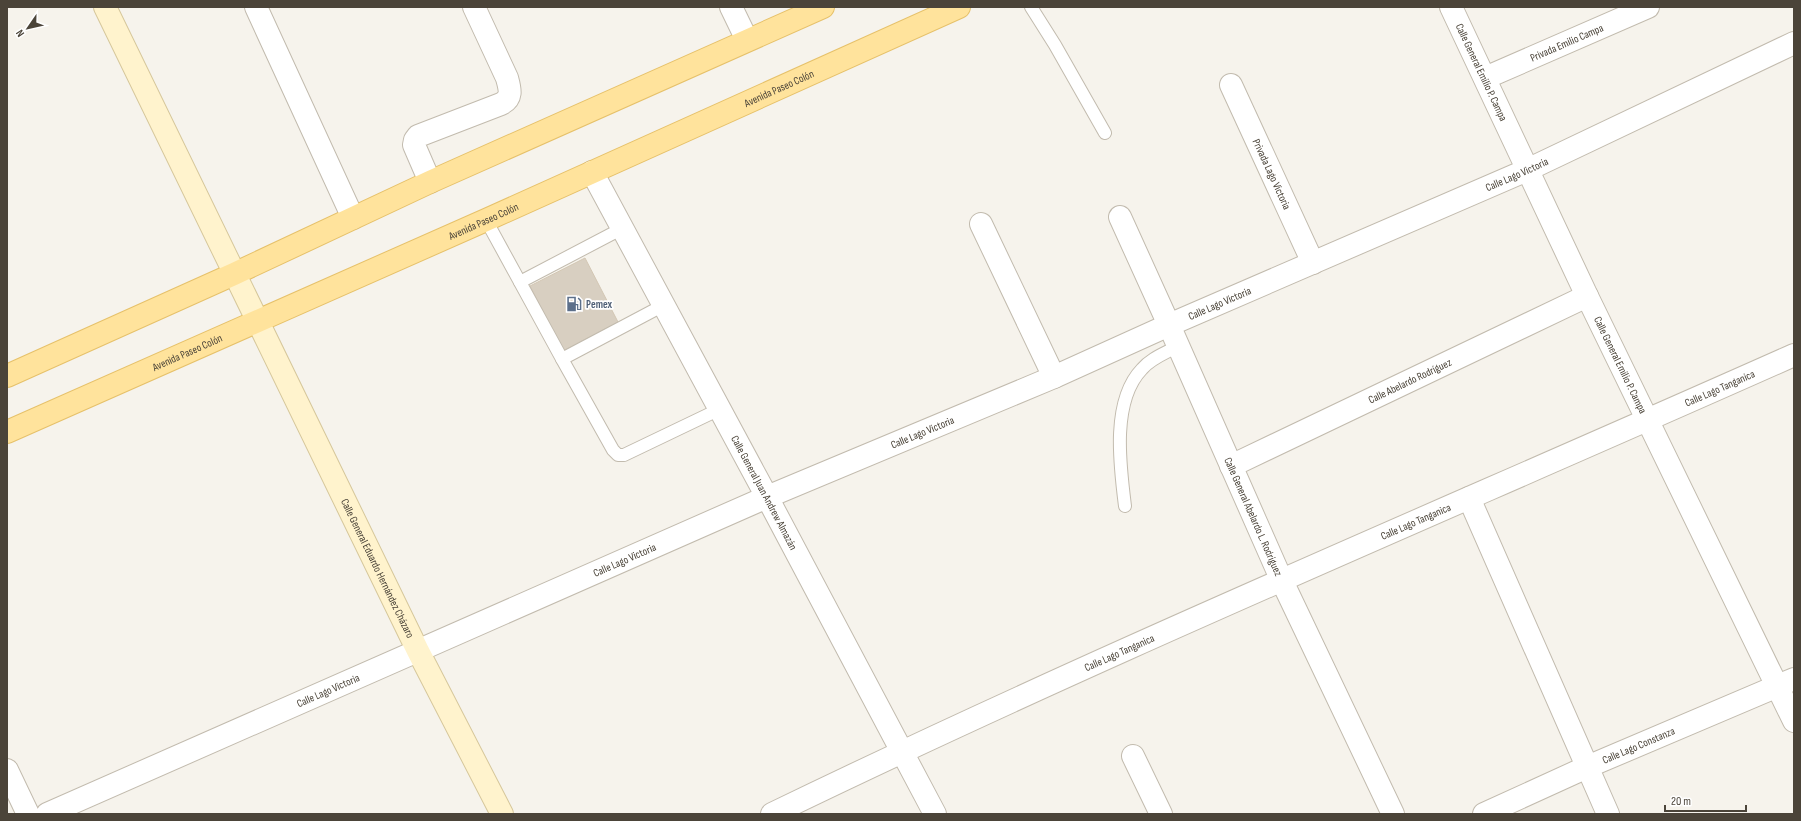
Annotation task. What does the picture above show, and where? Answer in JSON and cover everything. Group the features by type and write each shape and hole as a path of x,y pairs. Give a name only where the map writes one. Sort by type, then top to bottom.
{"main road":[{"name":"Calle General Eduardo Hernández Cházaro","path":"106,7 234,274 418,651 502,814"},
{"path":"7,376 234,274 430,182 823,7"},
{"name":"Avenida Paseo Colón","path":"7,432 486,220 959,7"}],"street":[{"path":"256,7 353,218"},
{"path":"430,182 414,145 418,136 507,101 510,96 507,78 474,7"},
{"path":"731,7 747,40"},
{"name":"Calle General Emilio P. Campa","path":"1451,7 1527,170 1648,421 1785,682 1794,721"},
{"name":"Privada Emilio Campa","path":"1485,78 1648,7"},
{"name":"Calle Lago Victoria","path":"47,814 767,497 1054,377 1169,325 1527,170 1794,43"},
{"name":"Privada Lago Victoria","path":"1231,85 1313,263"},
{"name":"Calle General Juan Andrew Almazán","path":"592,172 720,409 935,814"},
{"name":"Calle General Abelardo L. Rodríguez","path":"1120,217 1282,581 1393,814"},
{"path":"981,224 1054,377"},
{"name":"Calle Abelardo Rodríguez","path":"1231,466 1587,296"},
{"name":"Calle Lago Tanganica","path":"772,814 902,751 1794,355"},
{"path":"1469,498 1608,814"},
{"name":"Calle Lago Constanza","path":"1484,814 1587,767 1785,682"},
{"path":"1133,756 1161,814"},
{"path":"7,770 28,814"}],"lane":[{"path":"1031,7 1055,45 1105,133"},
{"path":"486,220 613,450 618,455 624,455 720,409"},
{"path":"520,282 623,228"},
{"path":"562,359 664,305"},
{"path":"1125,506 1119,454 1122,420 1128,393 1141,369 1150,361 1178,346"}],"building":[{"name":"Pemex","path":"585,258 618,322 563,351 530,286"}],"place":[{"name":"Pemex","path":"574,304"}]}
